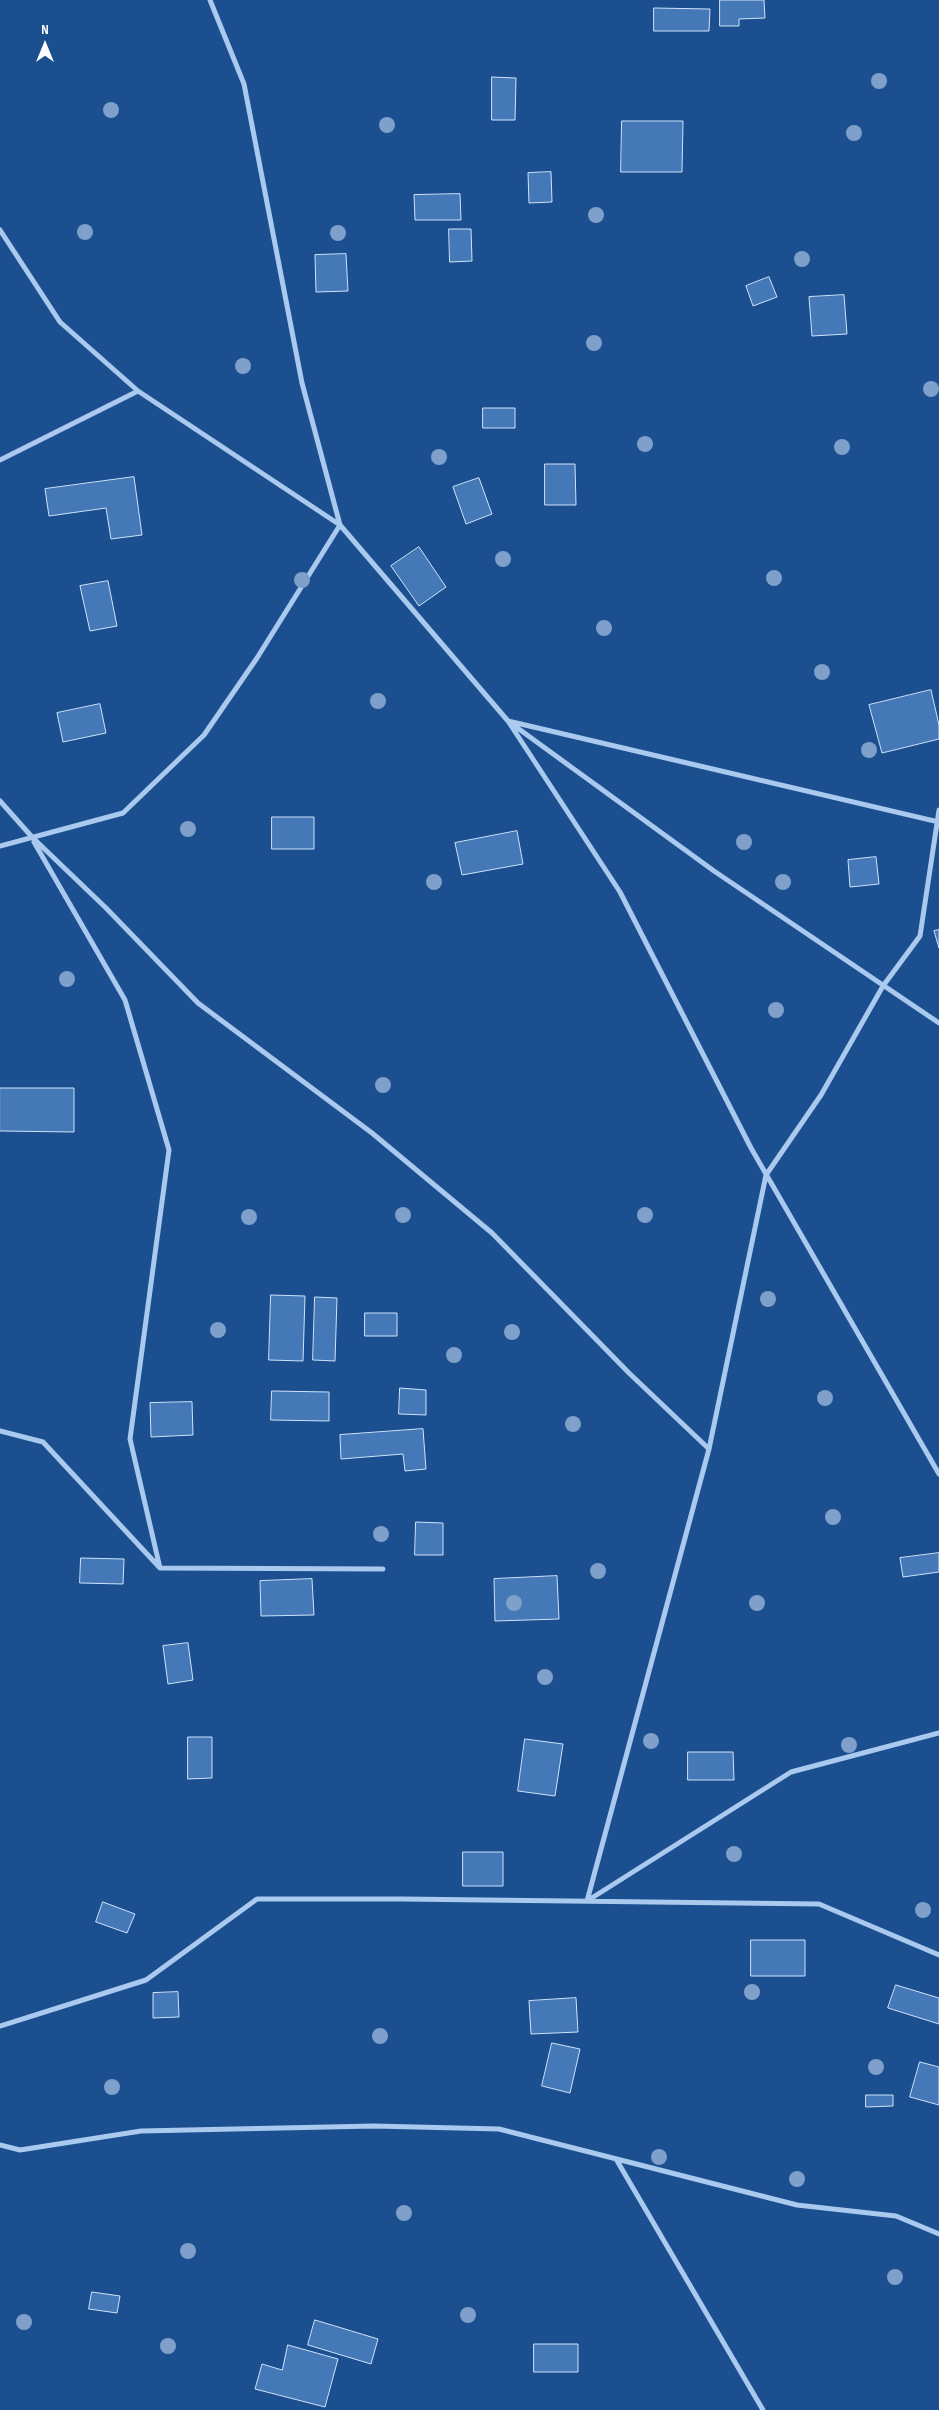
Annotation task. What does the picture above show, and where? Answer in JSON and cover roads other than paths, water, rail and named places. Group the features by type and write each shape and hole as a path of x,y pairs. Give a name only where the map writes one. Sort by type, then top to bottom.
{"street":[{"path":"0,846 123,813 204,735 257,658 340,525 302,383 244,84 210,0"},
{"path":"0,230 60,322 138,391 340,525 508,721 620,892 766,1175 939,1474"},
{"path":"0,460 138,391"},
{"path":"508,721 938,822"},
{"path":"508,721 714,871 939,1023"},
{"path":"0,801 32,837 106,908 198,1003 372,1133 492,1233 629,1373 709,1449"},
{"path":"587,1901 709,1449 766,1175 821,1095 884,986 920,936 939,810"},
{"path":"32,837 125,1000 169,1150 130,1439 160,1568"},
{"path":"0,1431 43,1442 160,1568 383,1569"},
{"path":"587,1901 791,1772 939,1733"},
{"path":"0,2026 146,1980 257,1900 819,1904 939,1955"},
{"path":"0,2145 20,2150 142,2130 374,2126 499,2129 797,2205 896,2216 939,2234"},
{"path":"616,2159 763,2410"}]}
